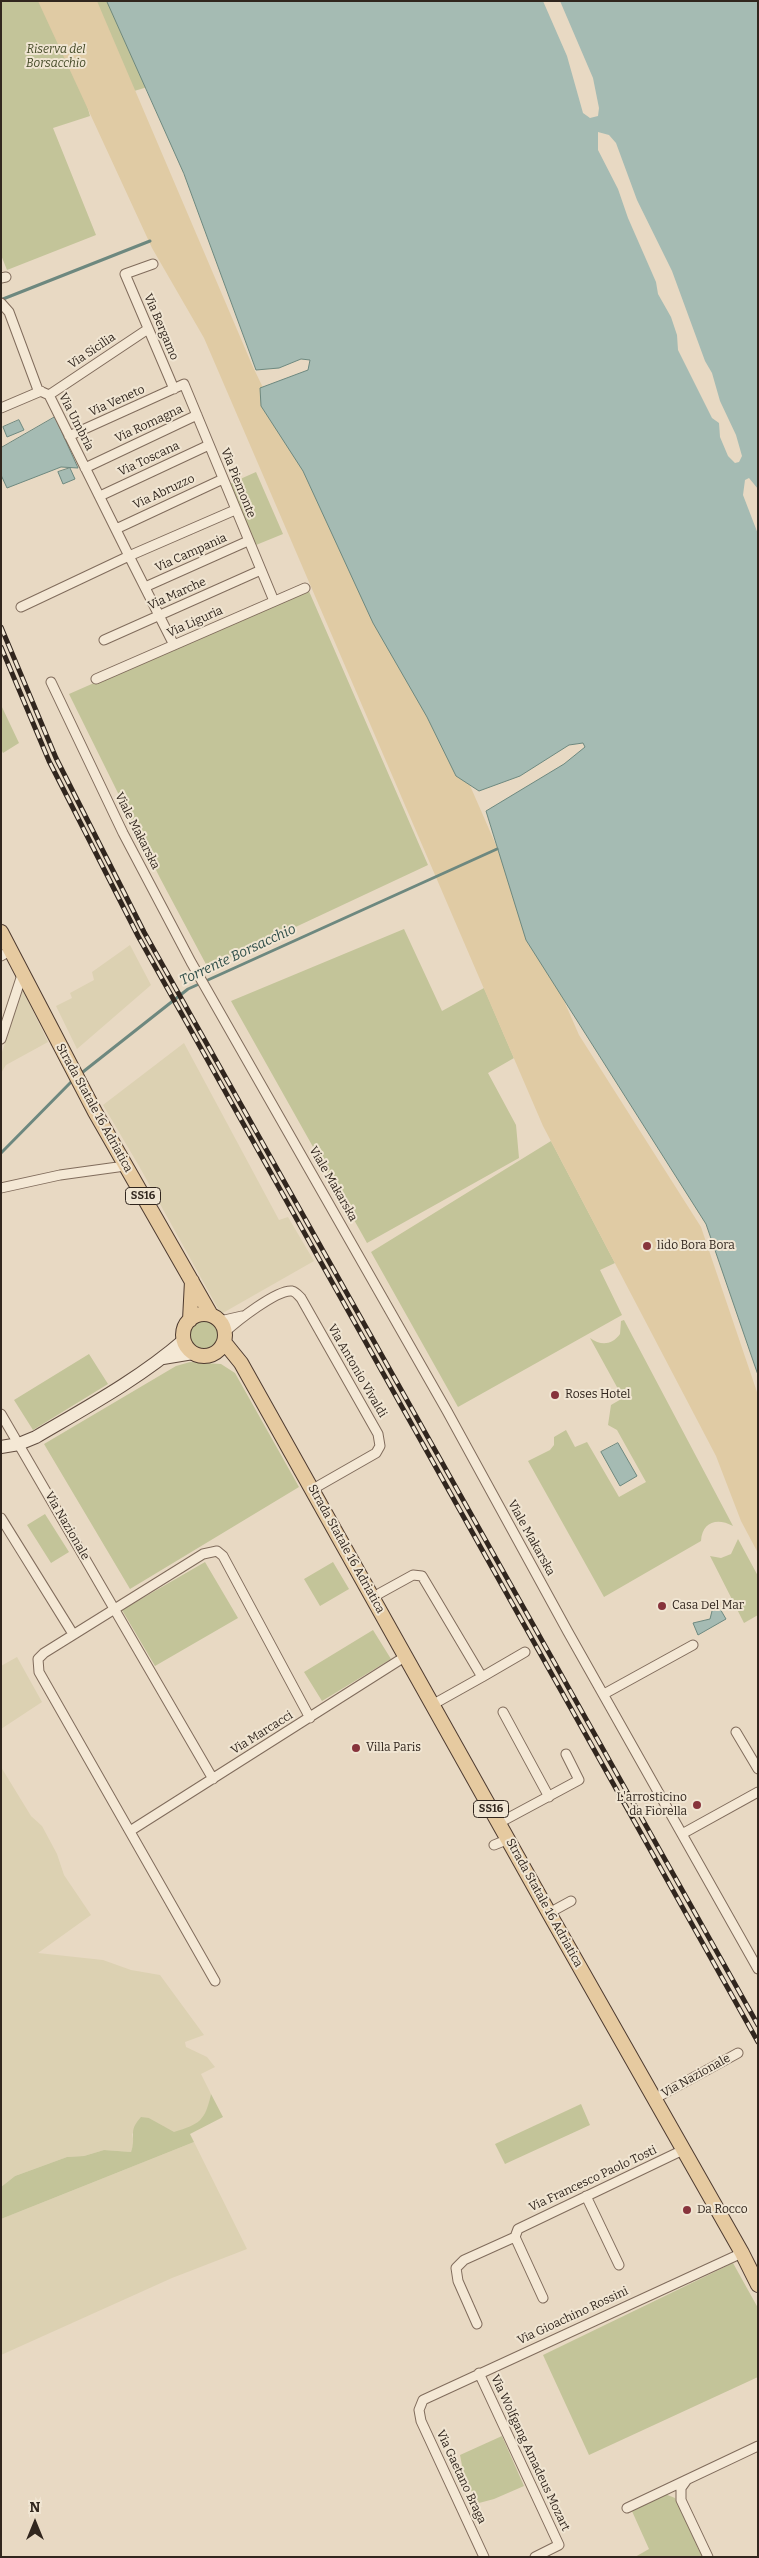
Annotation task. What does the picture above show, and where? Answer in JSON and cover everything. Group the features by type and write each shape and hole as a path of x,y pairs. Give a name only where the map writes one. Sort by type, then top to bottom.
{"main road":[{"name":"Strada Statale 16 Adriatica","path":"1,932 6,954 22,975 125,1166 312,1489 742,2253 758,2285"},
{"path":"190,1320 200,1314 220,1333 206,1356 193,1353 184,1340 183,1333 190,1320 192,1280"}],"street":[{"name":"Via Bergamo","path":"153,264 125,274 174,389"},
{"name":"Via Umbria","path":"1,302 38,390 45,393 69,436 174,645"},
{"name":"Via Sicilia","path":"1,408 45,393 148,329"},
{"name":"Via Piemonte","path":"174,389 184,384 274,601"},
{"name":"Via Veneto","path":"69,436 174,389"},
{"name":"Via Romagna","path":"85,468 197,415"},
{"name":"Via Toscana","path":"100,496 209,445"},
{"name":"Via Abruzzo","path":"116,529 223,479"},
{"path":"21,607 129,556 235,510"},
{"name":"Via Campania","path":"145,587 248,541"},
{"name":"Via Marche","path":"104,640 261,570"},
{"name":"Via Liguria","path":"96,679 305,588"},
{"name":"Viale Makarska","path":"50,682 115,816 191,962 448,1410 758,1969"},
{"path":"1,1039 22,975"},
{"path":"1,1188 60,1175 125,1166"},
{"name":"Via Antonio Vivaldi","path":"220,1333 242,1316 285,1292 293,1291 298,1294 380,1437 380,1446 376,1453 312,1489"},
{"path":"1,1447 19,1444 36,1437 163,1358 184,1340"},
{"path":"163,1358 193,1353"},
{"name":"Via Nazionale","path":"1,1414 213,1779"},
{"path":"1,1518 73,1634"},
{"path":"215,1981 37,1668 37,1662 42,1654 73,1634 212,1550 219,1552 310,1718"},
{"path":"373,1597 413,1575 422,1576 482,1676"},
{"path":"604,1694 692,1645"},
{"path":"432,1705 525,1652"},
{"name":"Via Marcacci","path":"130,1831 406,1656"},
{"path":"503,1712 549,1796"},
{"path":"736,1732 758,1769"},
{"path":"499,1823 579,1780 566,1754"},
{"path":"682,1834 758,1792"},
{"path":"494,1846 509,1840"},
{"path":"549,1913 571,1901"},
{"name":"Via Nazionale","path":"654,2099 738,2053"},
{"name":"Via Francesco Paolo Tosti","path":"477,2324 456,2277 456,2268 464,2260 515,2235 518,2228 683,2150"},
{"path":"586,2196 619,2265"},
{"path":"515,2235 543,2298"},
{"name":"Via Gioachino Rossini","path":"419,2407 424,2399 742,2253"},
{"name":"Via Wolfgang Amadeus Mozart","path":"479,2373 560,2545 534,2557"},
{"name":"Via Gaetano Braga","path":"419,2407 421,2422 484,2557"},
{"path":"627,2508 758,2446"},
{"path":"691,2478 681,2488 680,2497 708,2557"}],"shaded area":[{"path":"130,945 151,985 77,1049 56,1006 72,998 70,993 94,980 92,972"},
{"path":"23,990 48,1042 6,1065 1,1073 1,1055"},
{"path":"184,1043 279,1220 288,1217 314,1261 221,1314 103,1105"},
{"path":"17,1657 42,1702 1,1729 1,1666"},
{"path":"1,1767 31,1816 42,1826 57,1854 64,1875 91,1915 38,1953 103,1960 131,1970 160,1975 204,2035 185,2042 186,2047 207,2057 215,2067 201,2074 211,2094 207,2113 202,2120 193,2126 174,2133 149,2118 132,2134 134,2143 131,2152 104,2150 84,2156 67,2157 15,2176 1,2187"},
{"path":"194,2142 247,2249 172,2278 1,2355 1,2219"}],"green space":[{"name":"Riserva del Borsacchio","path":"1,1 197,1 225,64 87,105 90,116 53,128 96,235 7,270 1,255"},
{"path":"256,472 283,534 256,545 229,484"},
{"path":"308,589 428,865 208,968 160,878 69,694"},
{"path":"1,705 19,743 3,753 1,749"},
{"path":"404,929 442,1011 484,988 514,1058 488,1073 516,1125 519,1158 367,1243 231,1001"},
{"path":"551,1141 615,1263 600,1270 622,1315 458,1407 371,1252"},
{"path":"624,1320 733,1526 721,1522 711,1523 704,1529 701,1541 604,1597 528,1461 550,1450 554,1445 554,1437 566,1430 575,1447 587,1442 619,1497 646,1482 617,1430 608,1425 611,1405 623,1398 590,1338 602,1343 610,1342 620,1334 621,1321"},
{"path":"204,1321 214,1325 218,1335 214,1345 204,1349 194,1345 190,1335 194,1325"},
{"path":"89,1354 108,1384 33,1430 14,1400"},
{"path":"190,1362 221,1364 235,1373 299,1487 130,1589 44,1444 176,1366"},
{"path":"45,1514 69,1552 51,1563 27,1525"},
{"path":"738,1539 758,1576 758,1615 744,1623 710,1556 721,1558 731,1554"},
{"path":"205,1562 238,1618 155,1666 122,1610"},
{"path":"333,1562 349,1589 320,1606 304,1579"},
{"path":"373,1630 391,1659 322,1701 304,1672"},
{"path":"211,2094 223,2117 190,2134 194,2142 1,2219 1,2187 15,2176 67,2157 84,2156 104,2150 131,2152 133,2147 133,2130 141,2117 149,2118 174,2132 196,2124 204,2116"},
{"path":"581,2104 590,2125 505,2164 495,2144"},
{"path":"733,2263 758,2308 758,2377 589,2455 543,2355"},
{"path":"502,2436 524,2486 494,2499 479,2503 465,2481 460,2455"},
{"path":"665,2494 675,2498 702,2557 635,2557 649,2549 631,2509"}],"sand":[{"path":"38,1 97,1 253,367 317,499 399,623 579,1035 701,1227 758,1395 758,1553 741,1521 716,1456 543,1126 204,338 152,248"}],"water":[{"path":"107,1 758,1 758,1375 706,1224 526,940 486,811 564,764 585,747 583,743 569,745 520,776 479,791 456,776 427,717 373,623 303,471 261,406 260,388 308,370 310,360 301,359 279,368 256,370 184,174"},
{"path":"55,417 78,468 61,467 7,488 1,475 1,448"},
{"path":"19,420 24,430 7,437 3,427"},
{"path":"70,468 75,479 63,484 58,472"},
{"path":"618,1443 637,1476 620,1486 601,1452"},
{"path":"719,1607 726,1619 698,1635 693,1623 710,1619 712,1611"}],"pier":[{"path":"543,1 560,1 593,78 599,108 598,116 590,118 583,113 567,56"},
{"path":"598,132 609,135 616,143 637,200 672,271 705,361 712,373 720,401 736,435 742,456 739,462 735,463 728,456 720,437 719,423 712,418 678,350 677,335 671,317 658,294 656,282 628,218 618,189 598,150"},
{"path":"749,478 758,489 758,534 743,495 745,480"}],"waterway":[{"path":"3,299 150,241"},
{"name":"Torrente Borsacchio","path":"79,1075 188,989 497,849"},
{"name":"Torrente Borsacchio","path":"1,1153 74,1079"}],"railway":[{"path":"1,627 56,758 144,932 758,2025"},
{"path":"1,647 49,761 138,936 758,2042"}],"place":[{"name":"lido Bora Bora","path":"647,1246"},
{"name":"Roses Hotel","path":"555,1395"},
{"name":"Casa Del Mar","path":"662,1606"},
{"name":"Villa Paris","path":"356,1748"},
{"name":"L'arrosticino da Fiorella","path":"697,1805"},
{"name":"Da Rocco","path":"687,2210"}]}
